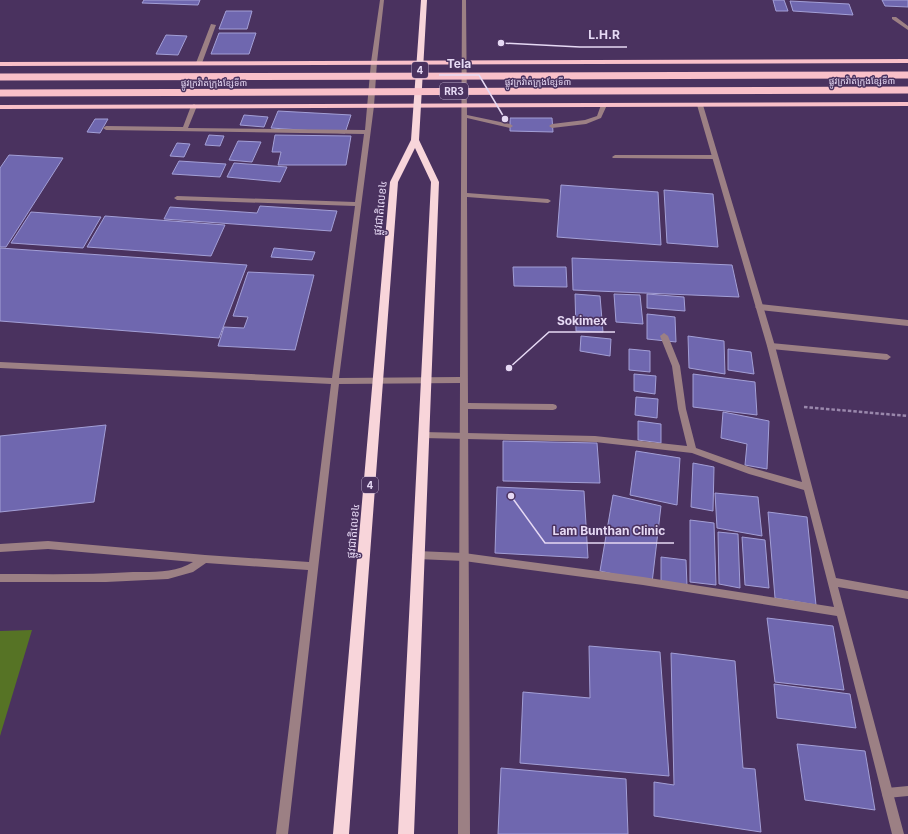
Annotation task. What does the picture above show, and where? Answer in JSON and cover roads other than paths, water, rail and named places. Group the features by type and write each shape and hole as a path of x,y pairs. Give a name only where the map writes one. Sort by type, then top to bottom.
{"highway":[{"name":"ផ្លូវជាតិលេខ៤","path":"341,834 394,182 415,140 424,0"},
{"name":"ផ្លូវជាតិលេខ៤","path":"406,834 417,555 435,182 415,140"}],"main road":[{"path":"0,64 908,60"},
{"name":"ផ្លូវក្រវ៉ាត់ក្រុងខ្សែទី៣","path":"0,77 908,75"},
{"name":"ផ្លូវក្រវ៉ាត់ក្រុងខ្សែទី៣","path":"0,93 908,90"},
{"path":"0,107 908,104"}],"street":[{"path":"282,834 335,381 366,132 371,106 374,62 382,0"},
{"path":"464,0 464,834"},
{"path":"894,18 908,28"},
{"path":"199,63 213,25"},
{"path":"552,126 586,122 599,117 604,105"},
{"path":"700,105 771,346 898,834"},
{"path":"185,129 194,106"},
{"path":"464,116 510,126"},
{"path":"106,128 366,132"},
{"path":"615,157 716,156"},
{"path":"464,195 548,201"},
{"path":"177,198 357,204"},
{"path":"759,307 908,323"},
{"path":"664,336 676,366 682,409 692,450"},
{"path":"771,346 887,357"},
{"path":"0,365 335,381 464,380"},
{"path":"464,406 553,407"},
{"path":"423,435 595,439 692,450 749,470 807,487"},
{"path":"0,548 48,545 205,559 314,566"},
{"path":"417,555 464,557 642,581 839,612"},
{"path":"0,578 106,578 168,575 190,569 205,559"},
{"path":"832,582 908,595"},
{"path":"887,793 908,791"}],"place":[{"name":"L.H.R","path":"501,43"},
{"name":"Tela","path":"505,119"},
{"name":"Sokimex","path":"509,368"},
{"name":"Lam Bunthan Clinic","path":"511,496"}]}
